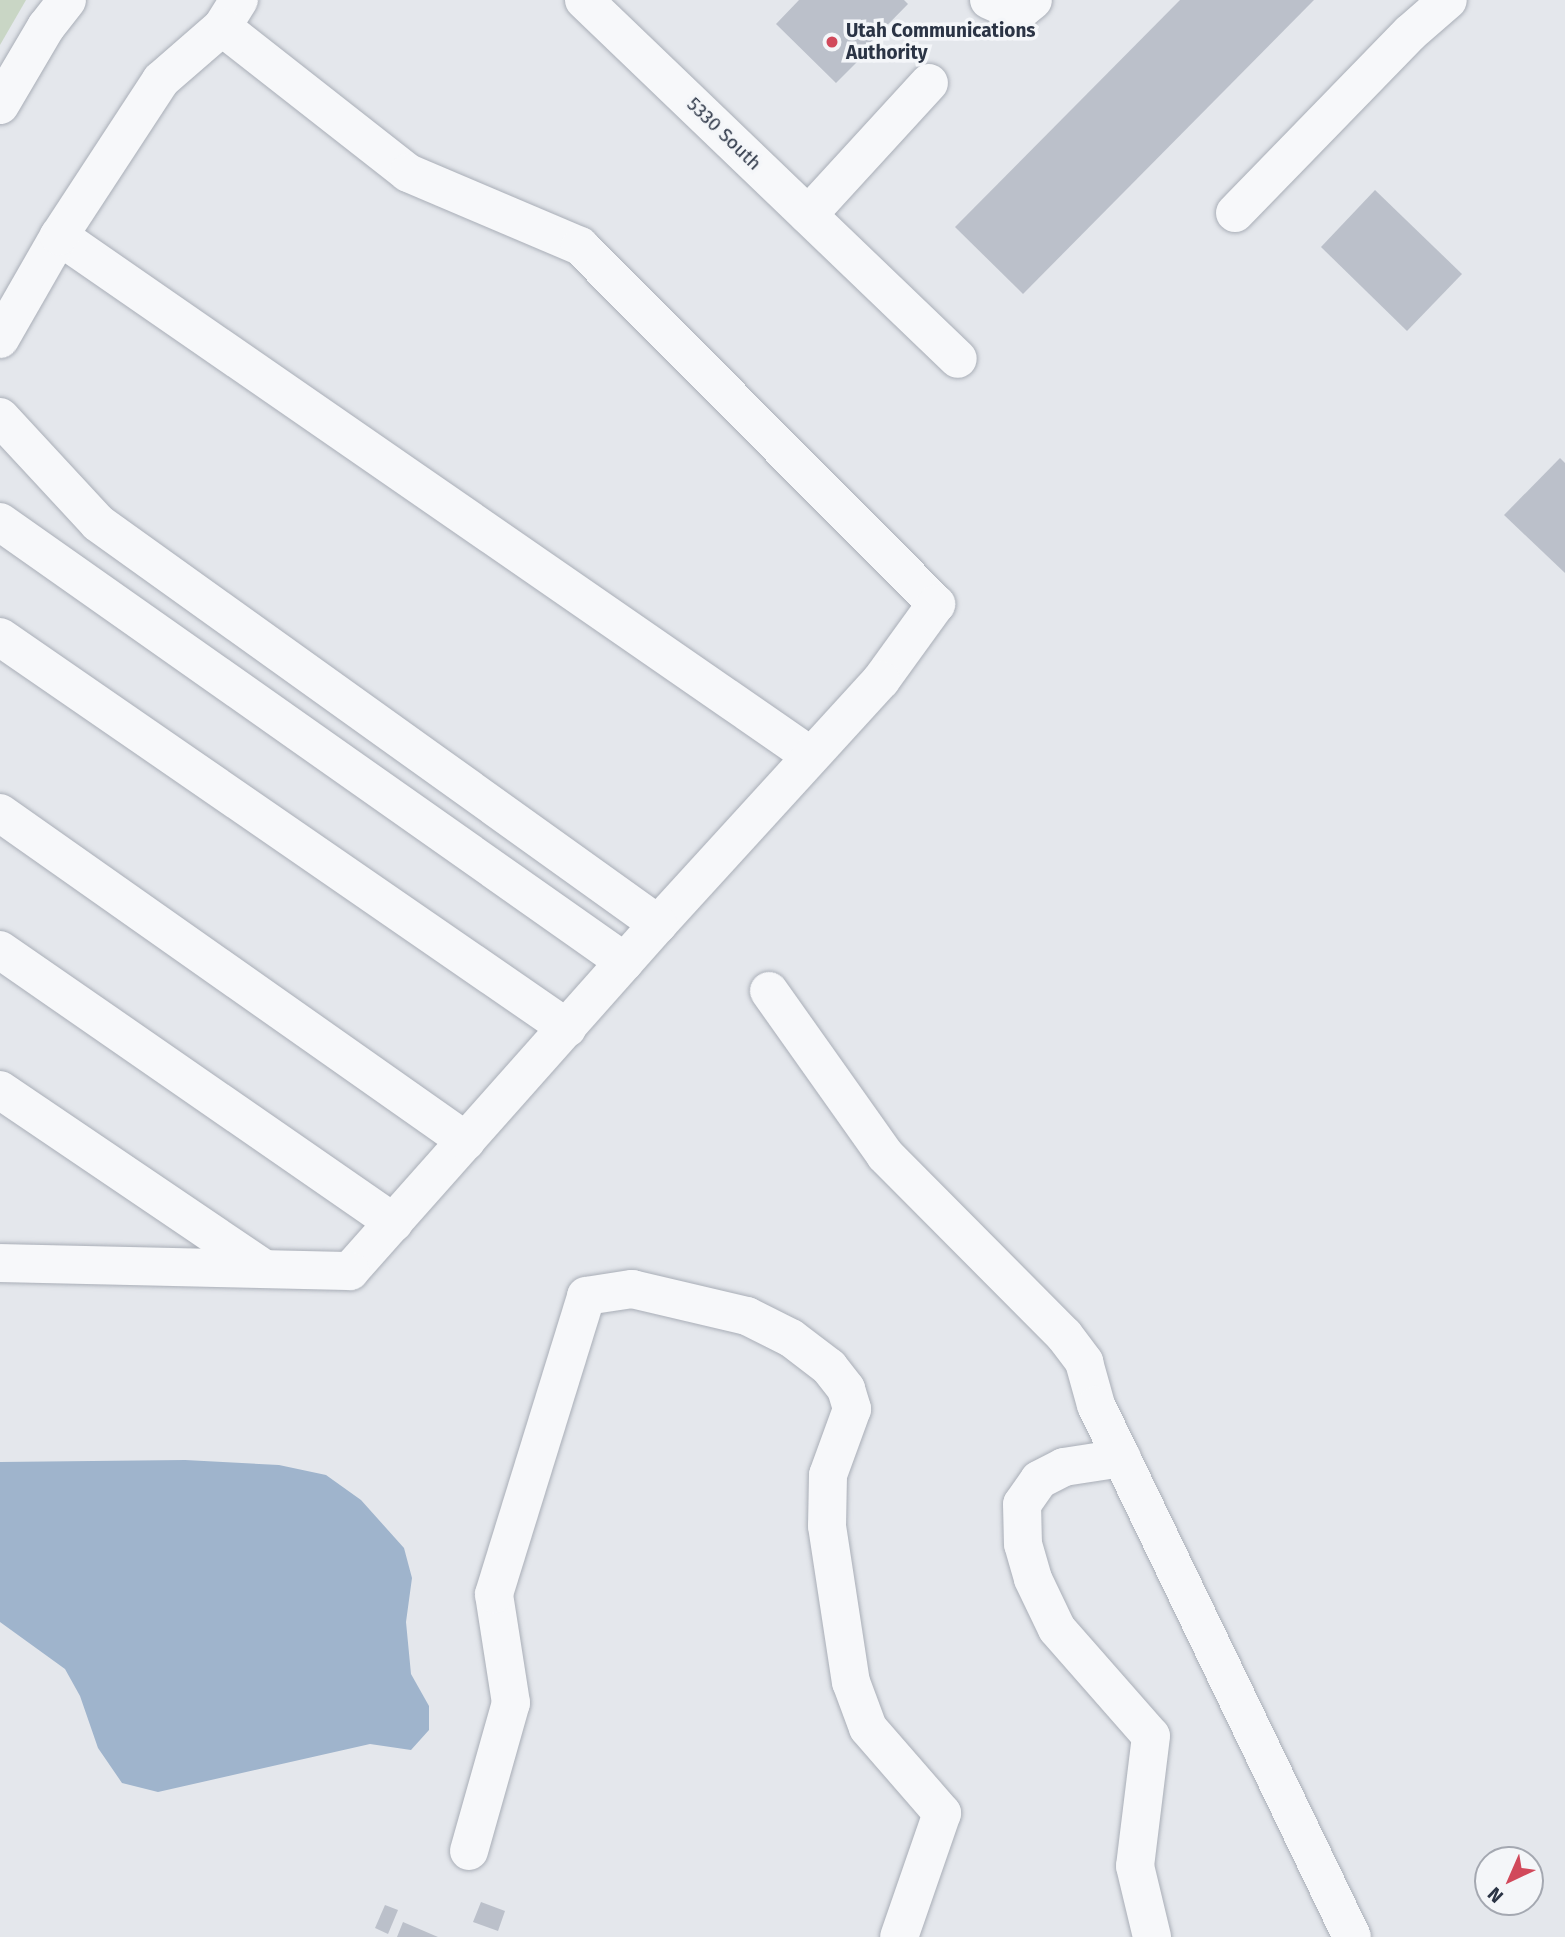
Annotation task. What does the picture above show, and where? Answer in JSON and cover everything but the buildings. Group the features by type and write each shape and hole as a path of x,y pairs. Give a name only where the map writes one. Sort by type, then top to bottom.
{"street":[{"path":"0,105 46,27 67,0"},
{"name":"5330 South","path":"584,0 958,359"},
{"path":"989,0 1011,10 1022,9 1033,0"},
{"path":"1235,213 1410,33 1448,0"},
{"path":"0,339 59,236 161,80 231,14 408,173 580,246 936,604 881,680 658,924 350,1271 0,1263"},
{"path":"808,215 929,83"},
{"path":"59,236 811,755"},
{"path":"0,417 98,523 658,924"},
{"path":"0,522 625,962"},
{"path":"0,637 567,1028"},
{"path":"0,813 466,1141"},
{"path":"0,950 394,1223"},
{"path":"769,991 885,1154 1064,1335 1084,1362 1096,1405 1352,1937"},
{"path":"0,1090 261,1267"},
{"path":"470,1851 511,1703 494,1594 586,1296 632,1289 747,1316 792,1338 829,1367 846,1389 852,1409 828,1475 827,1526 851,1682 867,1728 942,1814 899,1937"},
{"path":"1122,1458 1065,1467 1039,1480 1022,1504 1023,1544 1033,1579 1057,1629 1151,1736 1135,1866 1152,1937"}],"green space":[{"path":"0,0 26,0 0,45"}],"water":[{"path":"185,1460 279,1465 326,1475 361,1500 404,1548 412,1578 406,1622 411,1674 429,1706 429,1730 411,1750 370,1744 158,1792 122,1783 98,1748 80,1696 65,1669 0,1622 0,1462"}],"place":[{"name":"Utah Communications Authority","path":"832,42"}]}
